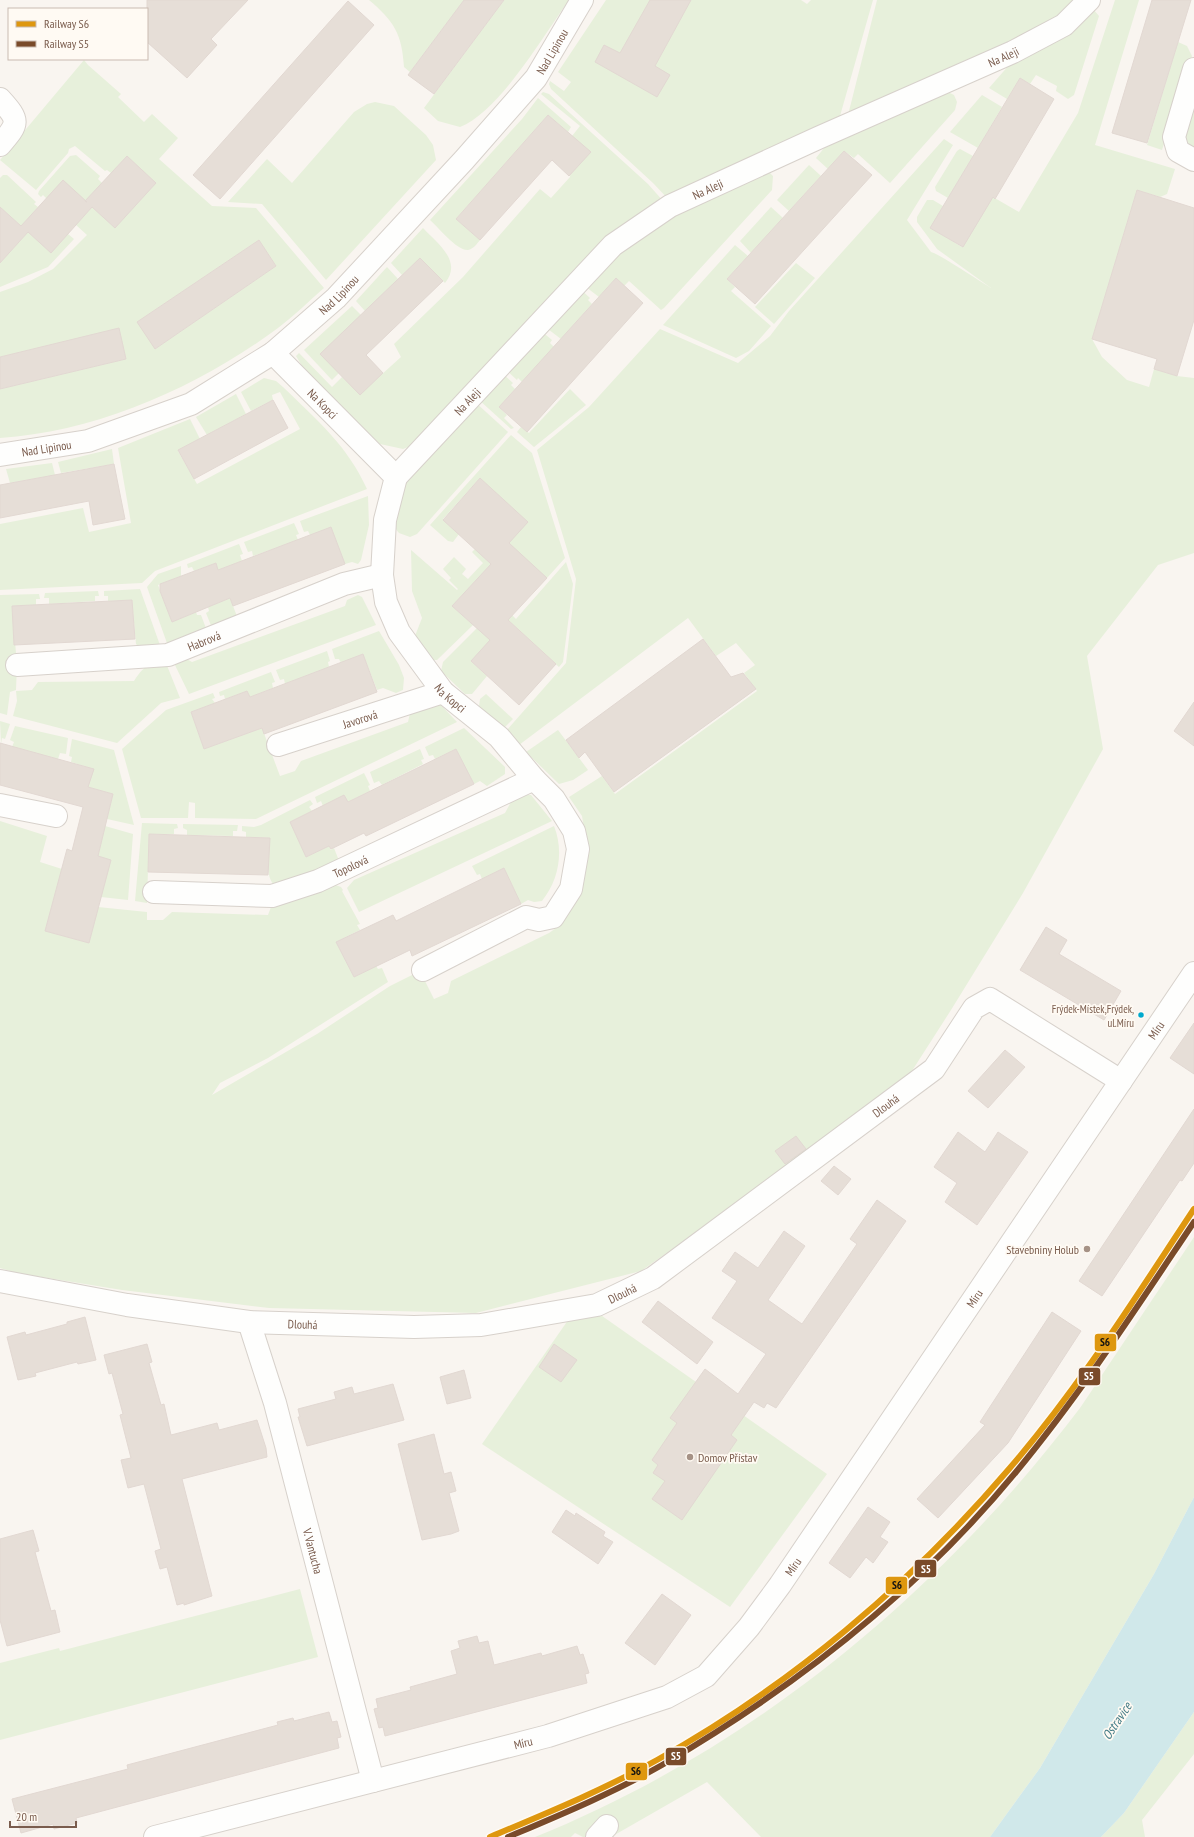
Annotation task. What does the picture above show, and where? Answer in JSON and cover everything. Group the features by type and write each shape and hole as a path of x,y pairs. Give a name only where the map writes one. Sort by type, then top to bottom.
{"street":[{"name":"Nad Lipinou","path":"0,455 88,441 191,404 273,353 336,298 464,160 536,78 582,0"},
{"name":"Na Aleji","path":"396,477 613,245 670,206 818,138 1013,52 1064,25 1089,0"},
{"path":"1194,69 1174,137 1178,151 1194,160"},
{"path":"0,99 14,114 16,122 12,131 0,145"},
{"name":"Na Kopci","path":"273,353 396,477 385,520 382,575 386,602 399,632 443,692 499,737 534,779 554,799 574,831 578,849 571,889 552,917 539,920 526,917 423,970"},
{"name":"Habrová","path":"16,665 168,655 344,584 382,575"},
{"name":"Javorová","path":"278,745 443,692"},
{"name":"Topolová","path":"154,892 272,896 318,881 534,779"},
{"path":"0,805 56,816"},
{"name":"Míru","path":"155,1837 548,1736 667,1697 706,1676 741,1637 780,1586 1194,973"},
{"name":"Dlouhá","path":"0,1281 127,1305 249,1322 414,1327 481,1325 597,1305 653,1278 934,1069 974,1008 990,999 1121,1081"},
{"name":"V. Vantucha","path":"249,1322 275,1402 373,1781"}],"green space":[{"path":"369,0 464,0 410,72 404,67 399,37 395,29 385,15"},
{"path":"504,0 569,0 520,71 490,106 475,119 460,127 438,121 424,108"},
{"path":"606,0 801,0 807,4 811,0 873,0 838,123 669,200 653,183 551,89 549,84 550,81 564,91 571,82 558,72"},
{"path":"877,0 1083,0 1045,30 847,119"},
{"path":"1115,0 1139,0 1095,145 1175,169 1167,194 1160,197 1137,190 1092,339 1102,357 1127,380 1149,387 1154,369 1177,376 1194,378 1194,553 1158,565 1087,656 1103,749 1023,893 901,1088 641,1271 476,1313 269,1308 122,1290 17,1273 0,1268 0,821 47,836 40,862 62,869 45,931 89,943 98,907 147,912 147,920 163,920 172,912 268,915 271,907 333,884 341,887 360,924 357,925 360,930 336,942 354,977 376,966 378,969 382,968 388,982 268,1058 220,1083 212,1095 317,1034 390,986 420,971 434,999 448,993 451,981 549,933 559,926 568,915 579,890 587,847 582,816 569,797 602,776 615,794 757,691 744,673 755,665 736,643 716,656 688,618 519,745 506,731 566,663 576,579 537,450 589,407 660,329 738,363 770,336 789,311 944,139 953,145 907,220 931,252 950,262 991,288 937,249 917,222 917,217 927,200 933,200 943,206 931,228 962,247 993,197 1019,212 1078,113"},
{"path":"1093,9 1099,16 1074,95 1068,99 1056,91 1057,86 1036,75 1030,84 1020,78 1007,99 989,88 1010,64"},
{"path":"1178,42 1187,46 1192,56 1162,150 1147,145"},
{"path":"84,60 121,94 118,97 144,122 152,114 178,138 159,159 212,206 256,208 324,288 278,328 248,349 182,387 110,416 37,434 0,438 0,389 126,359 119,329 0,357 0,292 28,282 53,269 87,235 76,225 92,207 115,228 156,183 127,156 111,173 107,170 105,171 75,146 69,149 68,153 36,190 0,160","holes":["259,240 276,266 155,349 149,314"]},
{"path":"1194,89 1194,151 1184,137"},
{"path":"944,90 954,95 957,102 955,110 890,183 858,154 854,158 844,151 828,169 816,158 829,142"},
{"path":"543,92 549,94 648,184 664,202 416,444 403,449 380,444 305,371 296,356 299,353 332,387 342,377 360,394 401,357 394,344 463,277 540,189 551,198 570,177 572,136 580,126 541,94"},
{"path":"982,95 1002,107 978,148 950,132"},
{"path":"538,98 571,127 568,132 548,115 456,219 480,240 472,249 468,250 459,247 430,220 522,119"},
{"path":"375,102 394,106 426,135 433,145 436,160 326,280 262,204 228,202 267,159 292,183 354,112 367,104"},
{"path":"960,149 973,156 948,198 936,191 935,187 957,151"},
{"path":"76,155 100,176 98,179 102,183 85,201 47,199 43,195 41,197 38,194 39,191 70,156"},
{"path":"809,165 821,176 789,211 777,200"},
{"path":"768,171 773,176 772,190 661,310 629,281 624,286 616,278 599,297 582,284 644,229"},
{"path":"3,175 7,175 36,202 34,204 38,207 21,226 0,207 0,178"},
{"path":"771,207 783,218 751,253 740,241"},
{"path":"423,228 441,246 450,260 450,275 445,283 420,258 402,275 391,263"},
{"path":"28,232 51,253 68,234 74,239 48,267 0,287 0,263"},
{"path":"735,245 748,256 727,279 735,287 731,291 771,326 749,351 736,358 663,325"},
{"path":"796,263 815,278 774,324 755,307"},
{"path":"387,267 398,279 365,311 356,301"},
{"path":"579,288 590,298 588,300 592,304 561,339 544,326"},
{"path":"352,306 361,315 339,373 332,380 304,350"},
{"path":"540,330 552,340 550,343 554,347 522,382 518,378 517,380 505,369"},
{"path":"502,373 513,383 511,385 515,389 499,407 507,415 504,418 514,428 511,429 478,399"},
{"path":"264,378 276,381 330,434 350,459 367,489 155,571 142,583 0,590 0,524 83,508 89,532 131,523 118,448 190,419 200,439 178,451 197,484 300,429 280,392 272,395 273,400 251,411 241,392"},
{"path":"570,389 586,405 534,447 517,432 521,427 529,433"},
{"path":"236,394 246,414 207,435 196,417"},
{"path":"475,402 508,432 417,534 410,537 399,533 395,528 401,487"},
{"path":"511,435 532,453 565,558 547,578 504,548 480,478 443,519 459,534 453,542 448,541 430,525"},
{"path":"112,449 114,464 61,473 58,462"},
{"path":"52,463 55,475 10,483 6,469"},
{"path":"368,496 369,525 361,560 358,564 352,562 345,564 331,528 310,535 308,531 304,532 300,521"},
{"path":"294,523 299,534 296,535 298,540 253,556 252,551 248,552 244,542"},
{"path":"239,544 243,554 240,555 242,561 218,570 216,563 194,571 192,567 188,568 187,564"},
{"path":"475,549 491,564 452,606 473,625 437,660 430,660 415,636 422,618 412,591 411,550 457,590 458,589 449,580 451,578 443,569 454,557 466,569 462,574 468,579 483,563 472,552"},
{"path":"566,562 573,584 563,662 559,667 508,620 512,615 516,619"},
{"path":"181,566 181,576 158,585 172,622 196,612 197,615 201,615 207,631 168,646 147,587 158,574"},
{"path":"140,589 161,648 140,648 136,644 132,600 108,601 108,596 104,596 104,591"},
{"path":"98,591 99,596 95,596 95,601 49,604 49,598 44,598 45,593"},
{"path":"39,594 40,599 36,599 36,605 12,606 17,665 16,690 10,692 7,715 0,713 0,595"},
{"path":"358,595 362,597 376,625 189,694 173,661 183,657 192,662 345,606 347,600"},
{"path":"230,598 238,619 212,628 206,613 209,611 208,607"},
{"path":"478,627 495,636 471,661 487,676 472,694 465,694 441,671 443,662"},
{"path":"379,631 399,665 404,678 403,690 396,693 383,688 377,690 363,654 341,663 339,659 335,659 332,649"},
{"path":"327,651 330,661 328,662 329,667 285,684 284,679 280,680 276,670"},
{"path":"166,663 180,698 161,703 117,743 13,716 17,701 16,691 32,690 38,682 134,681 141,671 147,666"},
{"path":"271,672 275,682 272,683 273,688 250,697 247,691 225,699 224,695 220,696 219,692"},
{"path":"213,693 215,698 212,699 215,703 191,712 204,749 262,728 280,776 295,771 301,761 408,722 410,713 439,703 457,722 256,819 195,818 195,803 189,802 188,818 141,818 122,749 166,710"},
{"path":"486,694 513,719 503,729 479,706 480,699"},
{"path":"0,721 10,724 5,739 2,738 1,744"},
{"path":"15,726 68,738 66,754 60,753 58,759 12,747 14,742 10,740"},
{"path":"464,728 505,767 505,774 487,786 480,781 474,784 456,749 435,759 433,755 429,756 425,747"},
{"path":"558,730 588,770 573,780 559,784 526,752"},
{"path":"72,739 114,750 134,825 107,819 113,794 88,787 93,769 71,762 72,757 69,756"},
{"path":"420,749 424,759 421,760 423,764 382,785 379,781 374,783 370,772"},
{"path":"364,773 370,785 368,786 370,791 348,802 344,795 323,806 321,801 317,803 315,797"},
{"path":"522,795 531,795 552,821 359,912 347,888 354,880 505,813 512,800"},
{"path":"310,800 313,804 309,807 312,811 290,822 306,857 329,846 331,850 334,848 341,866 277,888 268,872 270,838 246,837 246,832 242,831 242,826 254,827 261,825"},
{"path":"142,823 177,824 178,828 174,829 174,834 149,834 147,903 135,901"},
{"path":"183,824 238,825 237,831 233,831 233,836 187,835 187,830 183,828"},
{"path":"105,826 133,834 128,900 101,897 98,856"},
{"path":"554,826 559,845 558,865 556,875 548,893 542,901 534,902 528,900 521,904 504,868 482,879 480,874 477,875 472,866"},
{"path":"1194,1237 1194,1497 1154,1574 1040,1768 990,1837 761,1837 707,1782 611,1837 583,1837 575,1833 571,1837 535,1837 615,1801 692,1759 766,1712 836,1659 903,1602 966,1541 1025,1476 1080,1408"},
{"path":"595,1311 827,1474 730,1607 482,1444 573,1313"},
{"path":"300,1589 318,1657 0,1740 0,1663 59,1648 60,1651"},
{"path":"1194,1712 1194,1754 1142,1820 1145,1837 1101,1837 1124,1813"}],"water":[{"name":"Ostravice","path":"1194,1497 1194,1712 1124,1813 1101,1837 990,1837 1040,1768 1154,1574"}],"building":[{"path":"147,0 248,0 211,39 217,45 187,78 148,43"},
{"path":"464,0 504,0 434,94 408,75"},
{"path":"650,0 691,0 655,66 670,75 657,97 595,62 604,45 620,53"},
{"path":"1152,0 1191,0 1147,143 1112,133"},
{"path":"348,1 374,25 220,199 193,175"},
{"path":"1020,78 1054,99 995,199 993,197 963,247 930,228"},
{"path":"548,115 591,152 569,176 552,160 480,240 456,219"},
{"path":"844,151 872,175 755,304 727,279"},
{"path":"127,156 156,183 115,228 92,207 51,253 28,232 0,263 0,207 21,226 63,180 85,201"},
{"path":"1137,190 1194,208 1194,320 1177,376 1154,369 1157,359 1092,339"},
{"path":"259,240 276,266 155,349 137,322"},
{"path":"420,258 443,281 366,355 383,373 360,395 320,354"},
{"path":"616,278 643,303 527,432 499,407"},
{"path":"119,328 126,359 0,389 0,357"},
{"path":"273,400 288,428 194,479 178,450"},
{"path":"114,464 125,519 93,525 89,501 0,518 0,485"},
{"path":"480,478 528,522 509,543 547,578 508,620 556,664 519,705 471,661 490,640 452,606 491,564 443,520"},
{"path":"331,527 345,564 233,606 230,598 172,622 160,591 160,584 216,563 218,570"},
{"path":"132,600 135,639 14,645 12,606"},
{"path":"703,639 731,677 743,673 756,689 614,792 585,752 579,758 566,740"},
{"path":"363,654 377,692 264,734 262,728 204,749 191,712 247,691 250,697"},
{"path":"1194,702 1194,746 1174,731"},
{"path":"0,743 94,769 88,787 113,794 98,856 111,860 89,943 45,931 67,849 72,851 83,807 0,785"},
{"path":"456,749 474,784 366,836 364,833 331,849 329,846 306,857 290,822 344,795 348,802"},
{"path":"149,834 270,838 268,875 148,872"},
{"path":"504,868 521,904 412,956 410,950 354,977 336,942 393,915 396,921"},
{"path":"1046,927 1067,940 1059,954 1121,991 1104,1020 1020,970"},
{"path":"1194,1023 1194,1074 1170,1058"},
{"path":"1005,1050 1025,1067 988,1108 968,1091"},
{"path":"1194,1109 1194,1163 1182,1181 1180,1180 1102,1296 1079,1281"},
{"path":"958,1132 985,1152 998,1132 1028,1152 977,1225 945,1202 957,1183 934,1167"},
{"path":"796,1136 806,1149 785,1164 775,1151"},
{"path":"834,1166 851,1179 838,1195 821,1181"},
{"path":"877,1200 906,1221 776,1408 767,1403 764,1408 754,1402 731,1435 737,1440 682,1520 652,1499 665,1481 653,1473 658,1465 652,1460 677,1423 670,1418 705,1369 738,1394 766,1354 712,1318 737,1281 722,1271 735,1252 758,1268 784,1231 805,1246 768,1300 802,1324 857,1244 850,1239"},
{"path":"658,1301 713,1342 697,1364 642,1322"},
{"path":"1052,1312 1081,1331 1008,1443 938,1518 917,1499 985,1425 980,1422"},
{"path":"85,1317 96,1360 78,1364 77,1362 35,1373 36,1376 18,1380 7,1337 25,1332 26,1335 67,1324 67,1322"},
{"path":"147,1344 152,1362 149,1363 161,1405 164,1404 171,1435 217,1423 219,1430 257,1420 266,1448 267,1457 182,1479 212,1596 184,1605 184,1603 177,1605 167,1567 160,1569 155,1551 161,1549 144,1484 128,1488 121,1460 131,1458 120,1415 123,1414 112,1373 109,1374 104,1355"},
{"path":"554,1344 577,1360 561,1382 539,1367"},
{"path":"464,1370 471,1398 447,1404 440,1377"},
{"path":"393,1384 404,1420 307,1446 298,1417 300,1417 298,1409 336,1399 334,1392 352,1387 354,1394"},
{"path":"434,1434 444,1474 451,1472 456,1491 449,1493 459,1531 422,1540 398,1444"},
{"path":"868,1507 890,1522 880,1537 888,1542 873,1563 866,1557 850,1578 829,1563"},
{"path":"566,1510 575,1516 576,1513 605,1532 603,1536 613,1542 598,1564 552,1532"},
{"path":"33,1530 39,1551 35,1552 51,1611 55,1610 60,1632 7,1646 0,1620 0,1539"},
{"path":"662,1594 691,1615 655,1665 625,1643"},
{"path":"477,1636 479,1643 488,1641 494,1665 541,1653 542,1656 577,1646 580,1655 583,1654 589,1673 585,1674 587,1683 385,1736 383,1727 379,1728 374,1709 378,1708 376,1699 411,1690 410,1687 457,1674 451,1651 460,1648 458,1641"},
{"path":"329,1712 332,1722 337,1721 341,1737 337,1738 339,1748 76,1818 77,1823 54,1829 53,1824 21,1833 12,1799 128,1769 127,1765 278,1725 277,1722 293,1718 294,1721"}],"rail line":[{"name":"S6","path":"490,1837 575,1801 616,1781 657,1760 706,1731 754,1700 801,1666 889,1593 971,1512 1035,1438 1106,1342 1194,1209"},
{"name":"S5","path":"508,1837 625,1785 662,1765 711,1735 806,1670 852,1634 896,1596 938,1557 978,1515 1040,1442 1108,1349 1194,1222"}],"place":[{"name":"Frýdek-Místek,Frýdek, ul.Míru","path":"1141,1015"},
{"name":"Stavebniny Holub","path":"1087,1249"},
{"name":"Domov Přístav","path":"690,1457"}]}
